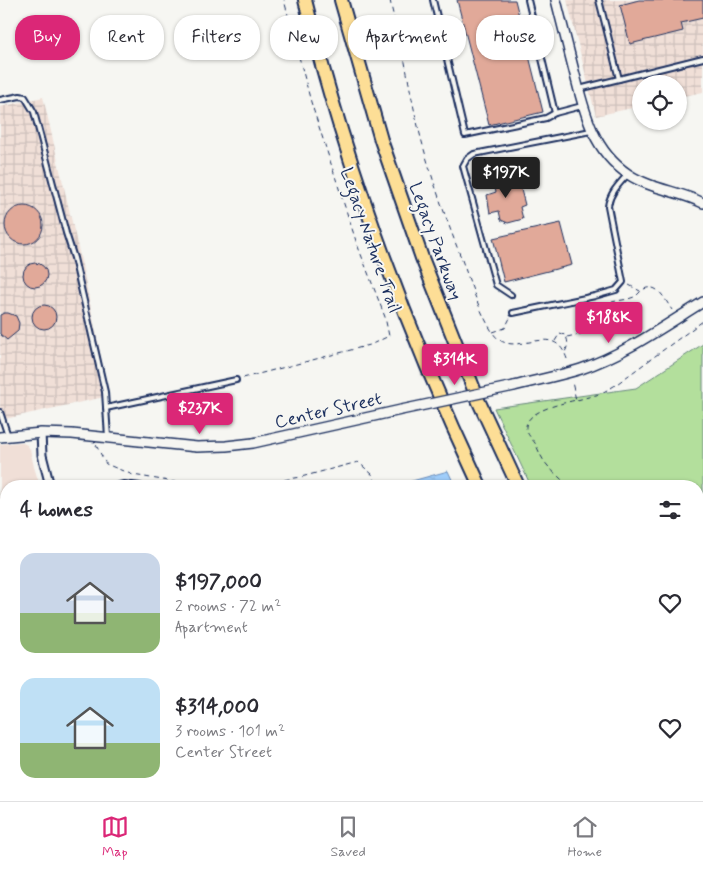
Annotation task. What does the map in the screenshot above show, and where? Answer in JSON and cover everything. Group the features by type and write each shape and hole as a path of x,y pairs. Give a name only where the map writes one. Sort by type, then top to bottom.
{"highway":[{"path":"305,0 347,150 389,270 445,413 477,480"},
{"name":"Legacy Parkway","path":"341,0 381,140 422,258 478,402 515,480"}],"street":[{"path":"556,0 582,106 591,131 609,157 628,174 648,184 703,203"},
{"name":"Center Street","path":"4,436 40,433 96,436 197,447 239,445 564,374 624,350 703,302"},
{"path":"40,433 42,455 48,480"}],"lane":[{"path":"433,0 465,135 546,118 554,113 582,106"},
{"path":"528,0 554,113"},
{"path":"600,0 619,79"},
{"path":"578,89 703,58"},
{"path":"0,100 20,96 25,97 34,112 74,258 105,392 108,438"},
{"path":"511,295 496,285 463,166 466,159 474,154 591,131"},
{"path":"513,313 595,296 616,290 623,282 608,206 614,191 628,174"},
{"path":"106,408 236,380"},
{"path":"0,412 4,436"}],"path":[{"name":"Legacy Nature Trail","path":"236,380 370,345 389,336 385,317 357,244 311,102 284,0"},
{"path":"390,0 418,128 440,201 483,315 493,332 502,342 509,344 542,340 554,342 565,353 566,359"},
{"path":"623,282 641,292"},
{"path":"554,342 560,333 567,337 599,329 606,324 611,312 612,302 631,298 649,288 660,292 672,310"},
{"path":"493,332 505,328 513,313"},
{"path":"562,480 544,462 526,430 530,420 541,410 600,394 614,386 703,321"},
{"path":"565,353 568,346 567,337"},
{"path":"572,382 576,400"},
{"path":"96,436 96,447 106,464 133,475 163,480"},
{"path":"285,480 358,462 372,474 374,480"}],"shaded area":[{"path":"567,0 703,0 703,92 687,95 687,75 632,75 632,108 596,116"},
{"path":"43,97 82,265 109,396 0,420 0,107"},
{"path":"21,442 27,445 30,449 38,480 0,480 0,444"}],"green space":[{"path":"703,344 703,480 528,480 494,408 636,388"}],"water":[{"path":"448,471 452,480 416,480"}],"building":[{"path":"457,0 515,0 519,15 476,15 476,60 530,60 543,112 489,125 466,35 466,15 461,15"},
{"path":"639,0 703,0 703,18 681,23 683,31 630,44 620,5"},
{"path":"505,173 506,176 512,175 515,187 520,186 525,205 520,207 523,219 508,223 501,220 499,211 490,213 487,195 496,192 492,180 499,178 498,175"},
{"path":"24,206 38,211 43,225 38,239 24,244 10,239 5,225 10,211"},
{"path":"561,223 572,265 504,282 493,238"},
{"path":"35,263 40,264 46,270 46,280 40,286 35,287 30,286 24,280 23,275 24,270 30,264"},
{"path":"44,305 49,306 55,312 55,322 49,328 44,329 39,328 33,322 32,317 33,312 39,306"},
{"path":"4,313 16,316 19,323 18,331 7,340 0,334 0,315"}]}
